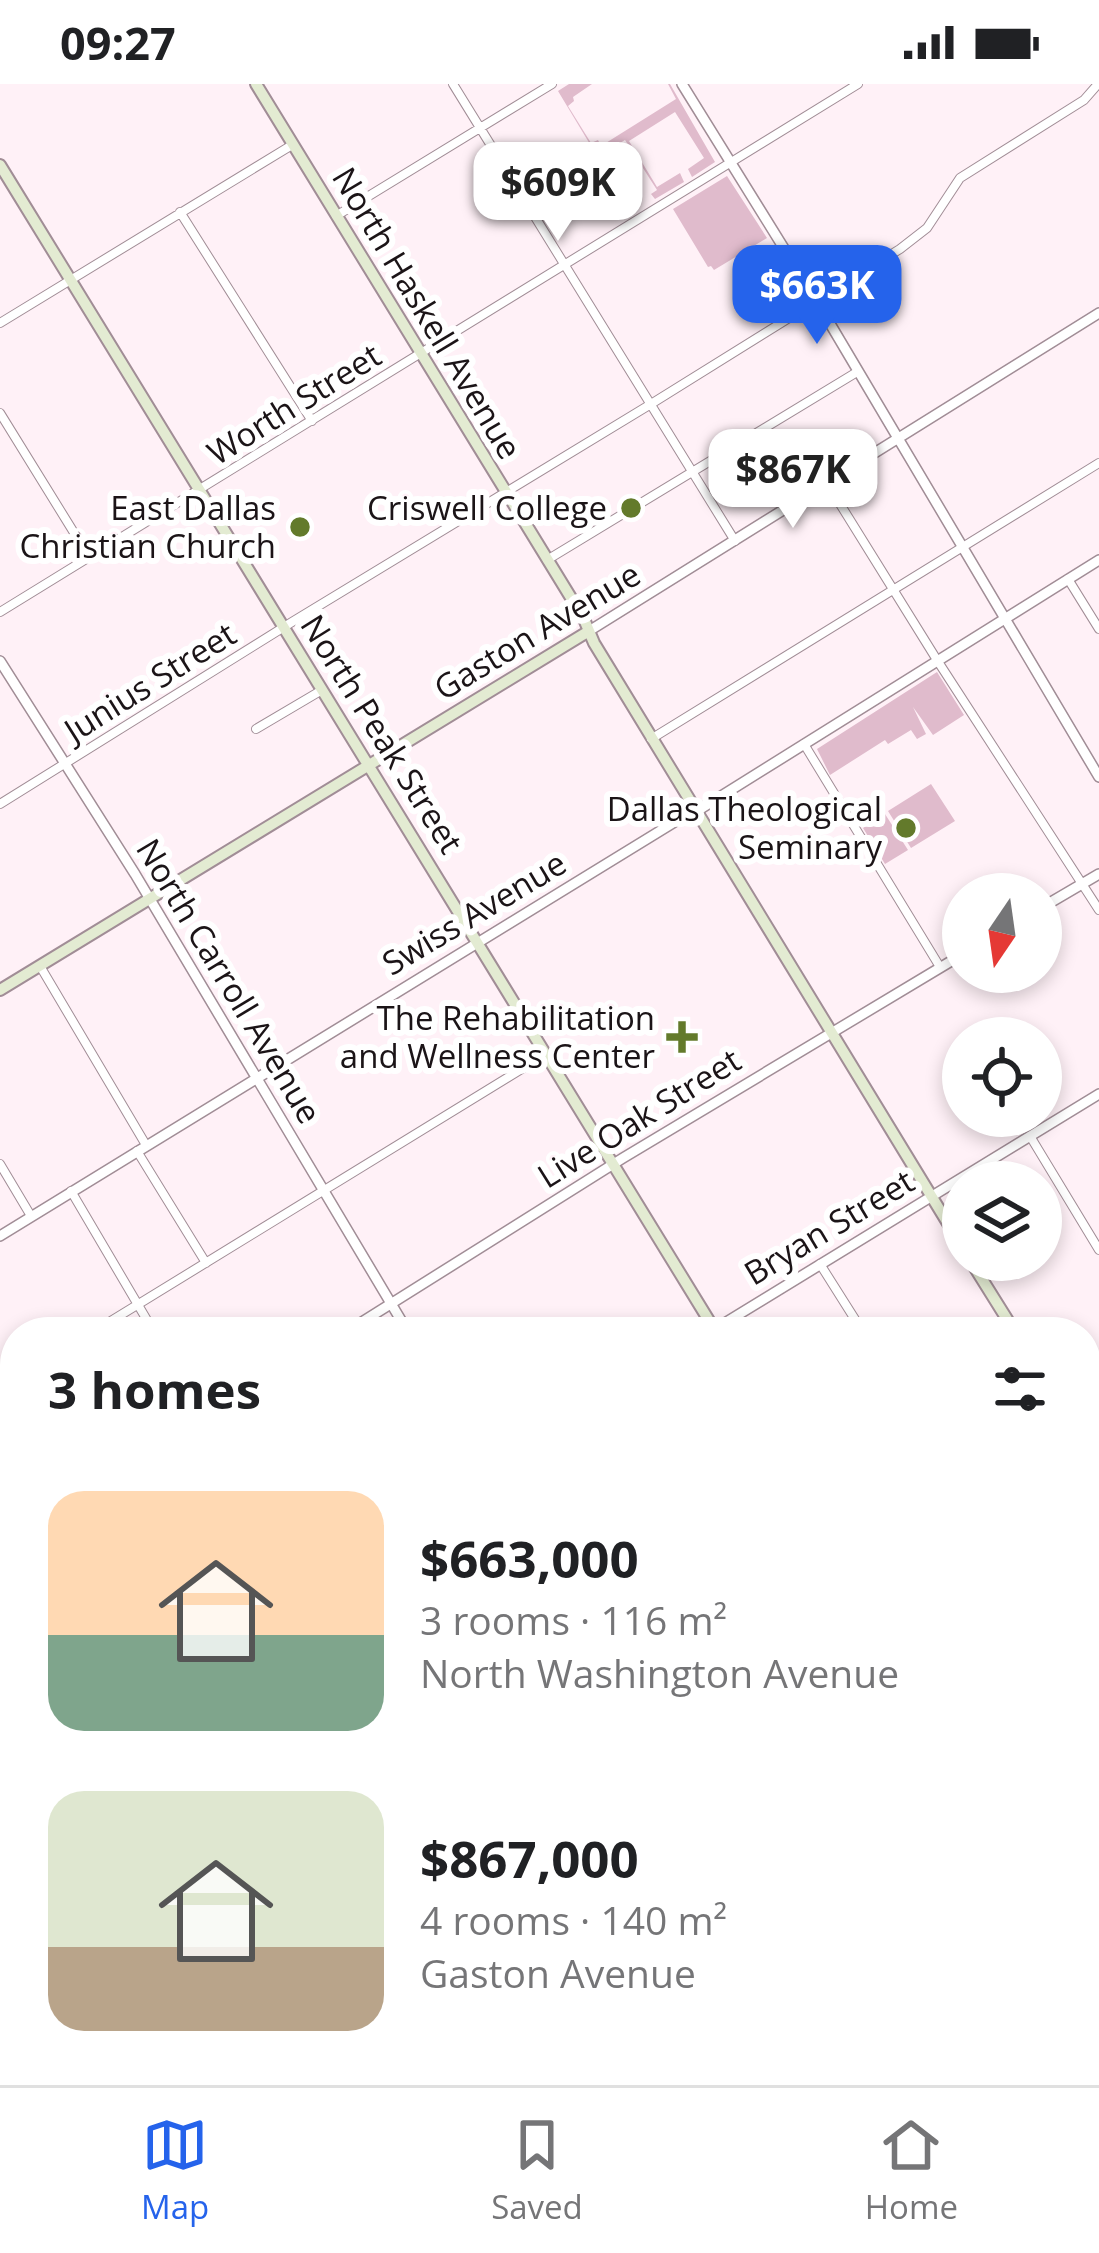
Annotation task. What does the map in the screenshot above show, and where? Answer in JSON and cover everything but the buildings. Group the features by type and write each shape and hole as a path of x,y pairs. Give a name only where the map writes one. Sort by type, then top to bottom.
{"main road":[{"name":"North Haskell Avenue","path":"256,84 942,1214"},
{"name":"North Peak Street","path":"0,165 705,1317"},
{"name":"Gaston Avenue","path":"0,990 589,631"},
{"path":"983,1281 1006,1317"}],"street":[{"path":"453,84 735,541"},
{"path":"336,216 552,84"},
{"path":"682,84 1099,777"},
{"name":"Worth Street","path":"0,612 858,84"},
{"name":"Junius Street","path":"0,804 916,238 960,178 1084,100 1098,84"},
{"path":"0,323 292,145"},
{"path":"180,212 312,421"},
{"name":"Gaston Avenue","path":"589,631 1099,313"},
{"path":"548,560 857,372"},
{"path":"0,413 89,557"},
{"path":"652,739 1099,463"},
{"path":"827,483 1099,910"},
{"name":"Swiss Avenue","path":"0,1235 1099,560"},
{"path":"1068,579 1099,629"},
{"name":"North Carroll Avenue","path":"0,661 149,898 399,1317"},
{"path":"256,729 322,690"},
{"path":"804,744 940,967"},
{"path":"1062,896 1099,874"},
{"path":"40,966 206,1263"},
{"name":"Live Oak Street","path":"369,1317 940,967"},
{"path":"117,1317 546,1054"},
{"name":"Bryan Street","path":"1062,1117 1099,1094"},
{"name":"Bryan Street","path":"735,1317 1028,1137"},
{"path":"1031,1137 1099,1250"},
{"path":"0,1164 31,1216"},
{"path":"71,1191 145,1317"},
{"path":"820,1264 854,1317"}],"shaded area":[{"path":"569,84 592,84 568,106 591,143 598,140 601,146 676,99 670,84 715,162 692,177 688,169 704,158 675,112 629,141 657,187 680,173 684,182 655,199 651,194 657,190 625,140 534,196 538,203 534,206 518,175 531,189 594,151 558,91"},
{"path":"727,176 767,238 714,270 673,209"},
{"path":"937,672 964,715 933,735 913,707 926,734 917,739 911,730 888,744 885,740 830,775 817,749"},
{"path":"931,784 955,821 911,848 888,811"},
{"path":"885,814 908,850 885,864 863,828"}],"place":[{"name":"Criswell College","path":"631,508"},
{"name":"East Dallas Christian Church","path":"300,527"},
{"name":"Dallas Theological Seminary","path":"906,828"},
{"name":"The Rehabilitation and Wellness Center","path":"682,1037"}]}
